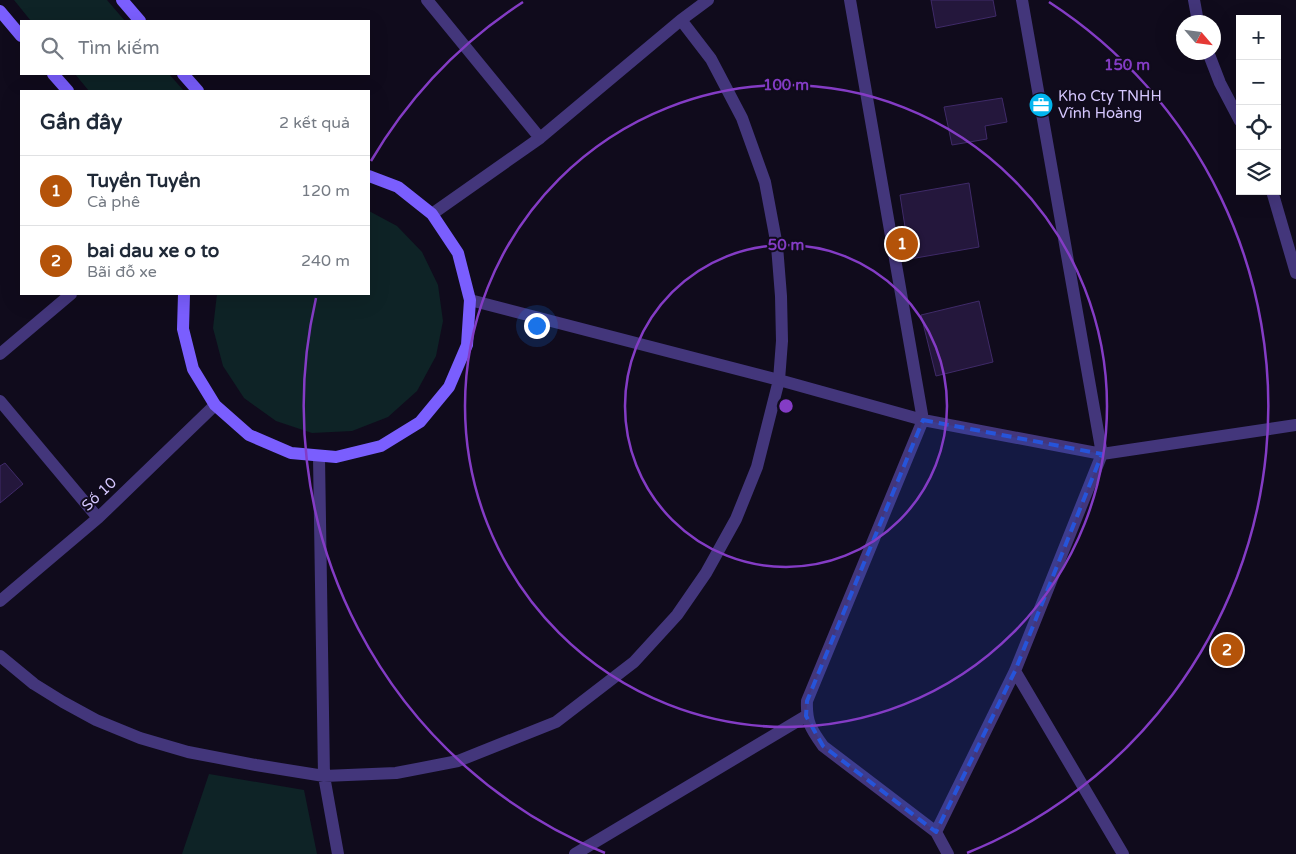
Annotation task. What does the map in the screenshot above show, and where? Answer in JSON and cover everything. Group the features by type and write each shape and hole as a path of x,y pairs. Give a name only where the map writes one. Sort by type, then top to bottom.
{"street":[{"path":"122,0 139,20"},
{"path":"427,0 540,138"},
{"path":"432,214 540,138 681,20 708,0"},
{"path":"850,0 923,420 807,701 806,716 812,731 823,746 936,832 948,854"},
{"path":"936,832 1015,671 1102,454 1022,0"},
{"path":"1194,0 1197,15"},
{"path":"0,11 20,35"},
{"path":"0,656 34,684 63,702 96,720 140,738 188,752 256,766 324,776 396,773 458,761 556,722 634,662 677,615 706,573 736,519 756,467 779,380 782,341 777,246 764,182 742,118 711,59 681,20"},
{"path":"1211,60 1220,83 1236,113"},
{"path":"54,75 67,90"},
{"path":"184,75 197,90"},
{"path":"184,295 183,329 193,369 215,405 249,435 291,453 319,457 336,457 381,446 420,422 449,388 467,345 470,300 458,253 432,214 398,186 370,176"},
{"path":"1273,195 1296,273"},
{"path":"0,354 70,295"},
{"path":"470,300 779,380 923,420 1102,454 1296,425"},
{"path":"0,401 98,518"},
{"name":"Số 10","path":"0,601 98,518 215,405"},
{"path":"319,457 324,776 338,854"},
{"path":"1015,671 1123,854"},
{"path":"575,854 806,716"}],"highlighted area":[{"path":"923,420 1102,454 1015,671 936,832 823,746 806,716 807,701"}],"green space":[{"path":"14,0 107,0 124,20 30,20"},
{"path":"76,75 170,75 183,90 88,90"},
{"path":"370,212 397,226 422,252 438,285 443,321 436,356 417,391 388,417 352,431 312,433 276,421 244,398 223,366 213,328 217,295 370,295"},
{"path":"209,774 304,790 317,854 182,854"}],"building":[{"path":"931,0 993,0 996,16 936,28"},
{"path":"1002,98 1007,122 985,126 987,139 952,145 944,107"},
{"path":"969,183 979,247 910,259 900,195"},
{"path":"979,301 993,362 936,376 921,315"},
{"path":"5,463 23,484 0,503 0,466"}],"place":[{"name":"Kho Cty TNHH Vĩnh Hoàng","path":"1041,105"},
{"name":"Tuyền Tuyền","path":"902,244"},
{"name":"bai dau xe o to","path":"1227,650"}]}
